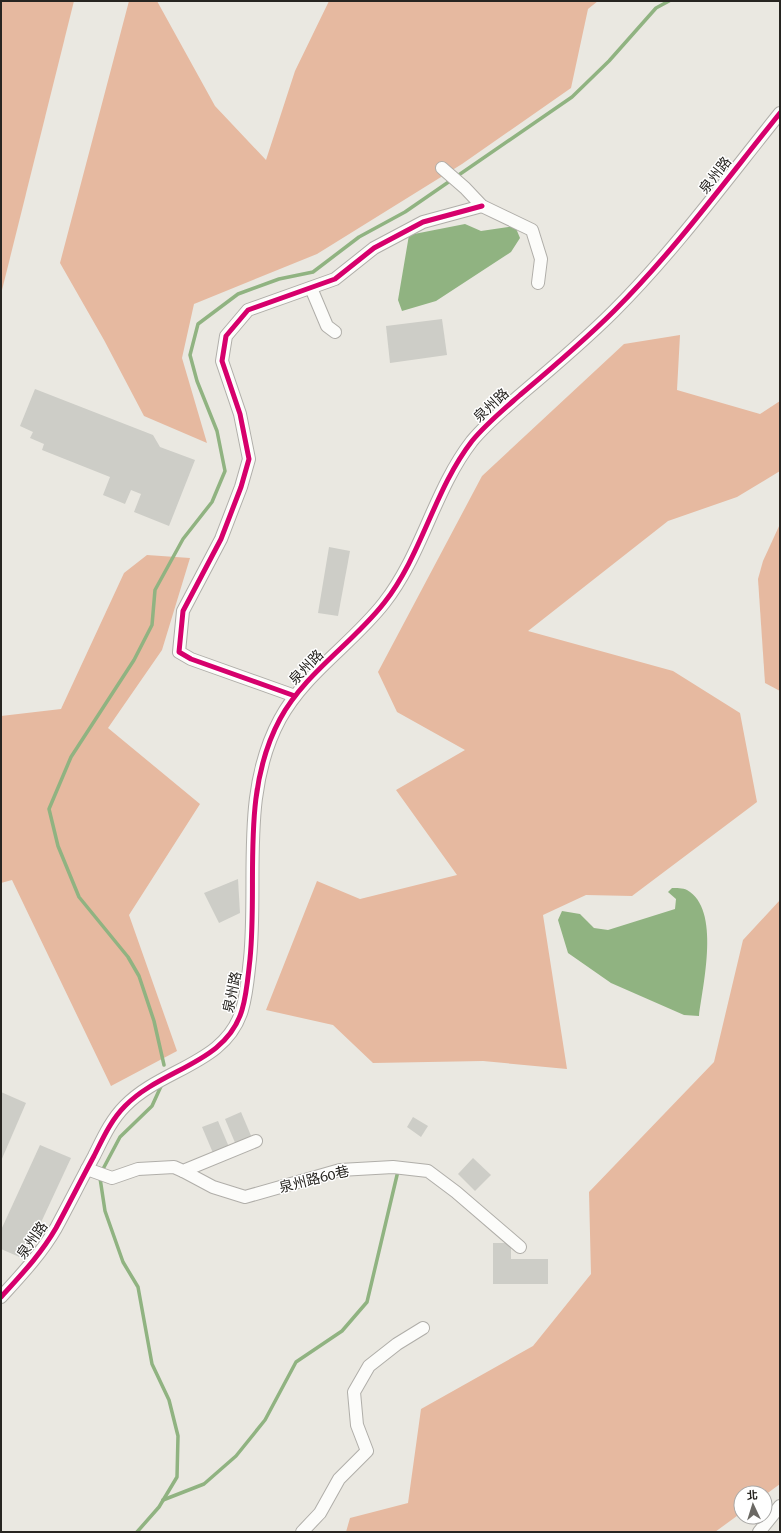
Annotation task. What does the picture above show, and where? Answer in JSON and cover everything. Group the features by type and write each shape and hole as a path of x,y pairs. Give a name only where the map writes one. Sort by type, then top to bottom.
{"street":[{"name":"泉州路","path":"1,1297 42,1251 108,1127 126,1105 156,1081 219,1047 233,1033 241,1014 248,980 253,909 252,840 260,774 272,736 295,696 304,685 351,640 386,600 407,567 430,515 461,456 474,438 490,421 593,331 642,283 673,247 780,113"},
{"path":"445,170 482,206 532,230 541,259 538,283"},
{"path":"295,696 191,659 179,652 183,611 221,539 241,487 248,459 240,414 222,361 226,336 248,310 336,279 374,248 423,222 482,206"},
{"path":"311,288 327,326 335,332"},
{"path":"183,1172 256,1141"},
{"name":"泉州路60巷","path":"87,1169 112,1178 138,1169 174,1167 213,1186 244,1197 340,1170 393,1167 428,1171 456,1192 520,1247"},
{"path":"302,1532 320,1513 339,1479 367,1451 357,1425 354,1392 369,1366 397,1344 423,1328"},
{"path":"759,1532 780,1506"}],"shaded area":[{"path":"1,1 74,1 1,294"},
{"path":"129,1 157,1 215,106 266,160 295,71 329,1 598,1 588,9 571,88 462,164 317,254 194,304 182,358 207,443 144,416 104,340 60,263"},
{"path":"465,224 481,231 515,226 520,238 511,252 436,301 402,311 398,300 409,235"},
{"path":"680,335 677,390 760,414 780,401 780,471 737,497 668,521 528,631 673,671 740,713 757,802 632,896 586,895 543,915 567,1069 483,1061 373,1063 333,1025 266,1010 317,881 360,899 457,875 396,790 465,750 397,712 378,672 482,476 624,344"},
{"path":"780,524 780,691 765,683 758,579 763,561"},
{"path":"147,555 190,558 162,650 108,728 200,804 129,915 177,1051 111,1086 12,880 1,883 1,716 61,709 124,573"},
{"path":"672,888 682,888 687,890 697,900 704,913 707,930 707,948 706,967 699,1016 684,1015 611,983 568,953 558,920 562,911 580,914 594,928 608,930 675,909 676,899 668,892"},
{"path":"780,900 780,1484 773,1489 773,1485 733,1485 733,1519 715,1532 346,1532 350,1518 408,1503 421,1409 533,1346 591,1274 589,1192 714,1062 743,940"}],"building":[{"path":"442,319 447,355 390,363 386,326"},
{"path":"35,389 153,435 160,447 195,460 169,526 134,512 141,494 131,490 125,504 103,495 110,477 42,450 44,444 30,438 33,432 20,426"},
{"path":"329,547 350,551 338,616 318,613"},
{"path":"238,879 240,913 219,923 204,893"},
{"path":"1,1092 26,1103 1,1161"},
{"path":"241,1112 252,1138 236,1145 225,1119"},
{"path":"413,1117 428,1126 421,1137 407,1127"},
{"path":"218,1121 229,1147 213,1153 202,1127"},
{"path":"40,1145 71,1158 24,1259 1,1249 1,1230"},
{"path":"473,1158 491,1175 475,1191 458,1174"},
{"path":"493,1243 511,1243 511,1259 548,1259 548,1284 493,1284"}],"waterway":[{"path":"164,1065 154,1021 139,976 128,957 79,897 58,846 49,809 71,757 134,660 152,625 155,590 183,539 212,502 225,471 217,431 197,381 190,355 198,324 238,294 279,279 313,272 359,237 405,212 572,97 609,61 656,8 669,1"},
{"path":"103,1169 120,1137 152,1106 162,1084"},
{"path":"163,1500 204,1484 236,1456 265,1420 296,1362 342,1331 367,1302 398,1171"},
{"path":"100,1178 105,1211 123,1262 138,1287 152,1364 169,1400 178,1436 177,1477 159,1507 137,1532"}],"cycle path":[{"path":"1,1297 30,1264 50,1238 108,1130 120,1111 140,1093 208,1054 222,1042 234,1028 244,1004 250,959 252,929 253,837 255,806 260,776 268,747 280,719 290,702 315,673 358,632 384,603 397,584 419,544 437,501 459,460 472,441 501,412 591,333 636,288 700,214 780,113"},
{"path":"295,696 191,659 179,652 183,611 221,539 241,487 249,459 240,414 222,361 226,336 248,310 335,279 374,248 423,222 482,206"}]}
